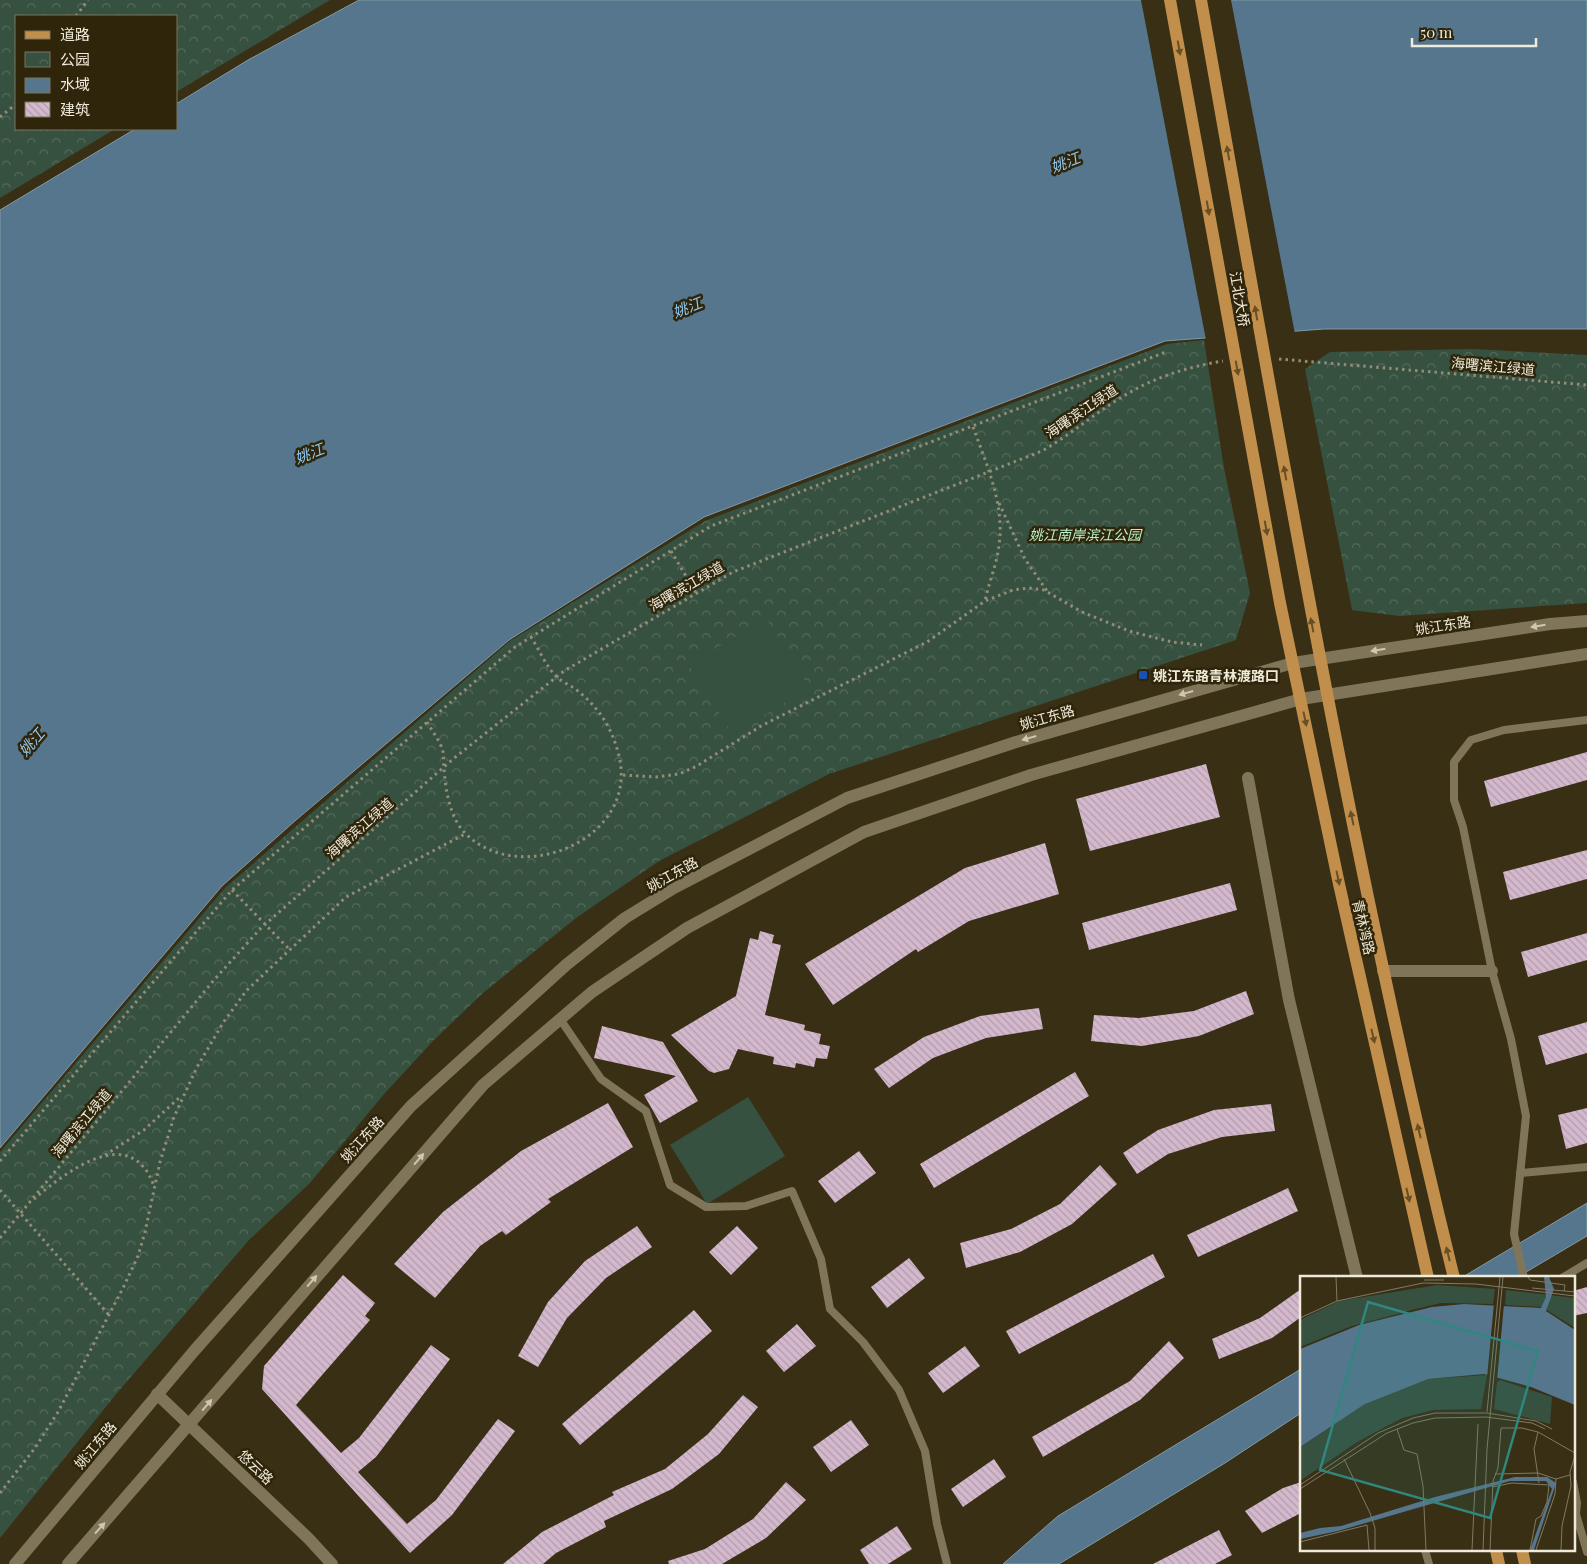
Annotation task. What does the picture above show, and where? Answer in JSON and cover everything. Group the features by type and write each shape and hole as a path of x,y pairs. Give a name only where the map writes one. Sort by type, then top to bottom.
{"main road":[{"name":"江北大桥","path":"1170,0 1280,602"},
{"name":"江北大桥","path":"1201,0 1306,590"},
{"name":"青林湾路","path":"1306,590 1383,971 1454,1276"},
{"name":"青林湾路","path":"1280,602 1339,884 1427,1276"},
{"name":"姚江东路","path":"15,1564 158,1394 411,1106 566,965 625,918 674,888 847,798 1016,742 1293,663 1550,624 1587,622"},
{"path":"68,1564 483,1084 592,992 686,928 864,832 1031,775 1301,698 1587,654"},
{"path":"1248,778 1289,1000 1358,1276"},
{"path":"1383,971 1492,971"},
{"name":"悠云路","path":"158,1394 309,1539 332,1564"}],"lane":[{"path":"1524,1276 1514,1234 1526,1116 1511,1039 1492,971 1463,826 1454,800 1454,762 1471,740 1496,732 1587,720"},
{"path":"560,1019 601,1079 646,1111 670,1185 706,1207 746,1206 792,1191 821,1260 830,1309 863,1342 899,1390 925,1451 937,1524 947,1564"},
{"path":"1520,1173 1587,1167"},
{"path":"1565,1276 1587,1263"},
{"path":"1574,1487 1577,1503 1576,1514 1587,1552"}],"path":[{"path":"77,15 88,0"},
{"path":"0,117 15,105"},
{"path":"0,1161 232,890 515,647 711,526 1166,352"},
{"name":"海曙滨江绿道","path":"1269,358 1587,385"},
{"name":"海曙滨江绿道","path":"0,1238 214,980 265,925 444,768 557,677 733,572 1042,451 1068,436 1121,397 1153,380 1200,365 1225,361"},
{"path":"972,426 989,471 1000,519 1000,544 985,601"},
{"path":"996,498 1025,559 1049,593"},
{"path":"671,551 696,593"},
{"path":"623,775 656,777 679,774 697,766 761,726 927,642 985,601 1013,590 1029,588 1049,593 1082,612 1128,631 1172,642 1202,645"},
{"path":"426,722 443,751 444,768 454,815 466,834 479,845 498,853 515,856 540,855 576,845 605,822 621,790 623,775 614,740 601,712 588,699 557,677 531,637"},
{"path":"0,1493 35,1448 58,1412 138,1256 160,1162 183,1094 223,1023 246,991 346,897 466,834"},
{"path":"232,890 289,949"},
{"path":"26,1206 79,1166 103,1156 144,1130 183,1094"},
{"path":"103,1156 127,1155 137,1160 144,1167 154,1188"},
{"path":"0,1190 109,1315"}],"green space":[{"path":"0,0 330,0 178,91 178,15 15,15 15,130 113,130 0,198"},
{"name":"姚江南岸滨江公园","path":"1204,340 1224,468 1250,593 1236,640 829,774 659,861 576,918 483,993 433,1041 385,1093 309,1184 249,1240 117,1393 0,1538 0,1152 225,888 510,641 705,521 1167,344"},
{"path":"1472,349 1587,355 1587,603 1399,616 1352,610 1305,369 1330,352"},
{"path":"766,618 809,687 733,735 689,665"},
{"path":"748,1097 785,1156 707,1204 670,1145"}],"water":[{"name":"姚江","path":"359,0 1587,0 1587,329 1324,329 1165,341 704,517 509,640 296,820 222,886 0,1148 0,210 133,130 178,130 178,103 248,60"},
{"path":"1587,1203 1587,1236 1519,1276 1464,1276"},
{"path":"1300,1370 1300,1414 1225,1463 1059,1564 1003,1564 1058,1516"}],"pier":[{"path":"1141,0 1231,0 1295,334 1206,340"}],"building":[{"path":"1587,752 1587,780 1491,807 1484,781"},
{"path":"1206,764 1220,817 1090,851 1076,799"},
{"path":"1045,843 1059,894 969,921 918,952 916,949 833,1005 805,964 965,868"},
{"path":"1587,850 1587,879 1510,900 1503,872"},
{"path":"1230,883 1237,910 1089,950 1082,923"},
{"path":"760,931 774,935 772,943 781,945 765,1015 805,1025 804,1030 821,1034 819,1044 830,1046 827,1059 816,1058 814,1067 796,1063 795,1068 773,1064 774,1057 738,1049 729,1069 714,1073 709,1071 671,1035 736,996 750,938 758,940"},
{"path":"1587,933 1587,960 1528,977 1521,952"},
{"path":"1246,991 1254,1014 1199,1036 1142,1046 1091,1041 1094,1015 1139,1018 1194,1011"},
{"path":"1039,1008 1043,1029 986,1038 933,1058 889,1088 874,1069 924,1037 980,1016"},
{"path":"1587,1022 1587,1053 1546,1065 1538,1036"},
{"path":"602,1026 663,1042 698,1101 660,1123 644,1095 676,1076 594,1058"},
{"path":"1075,1072 1089,1096 934,1188 920,1164"},
{"path":"608,1103 633,1147 548,1199 551,1202 506,1235 502,1231 480,1246 435,1298 394,1264 443,1212 521,1151"},
{"path":"1271,1104 1275,1131 1222,1137 1168,1154 1137,1174 1123,1153 1158,1130 1214,1110"},
{"path":"1587,1108 1587,1143 1566,1149 1558,1115"},
{"path":"859,1151 876,1173 835,1203 818,1181"},
{"path":"1100,1165 1117,1184 1072,1224 1020,1252 966,1268 960,1243 1011,1229 1060,1204"},
{"path":"1288,1188 1298,1211 1198,1257 1187,1235"},
{"path":"637,1226 652,1247 606,1278 567,1318 538,1367 518,1356 548,1302 585,1261"},
{"path":"737,1226 758,1248 731,1275 709,1252"},
{"path":"1153,1254 1165,1277 1019,1354 1006,1331"},
{"path":"909,1258 925,1278 887,1308 871,1287"},
{"path":"343,1275 375,1303 365,1316 370,1320 296,1405 341,1453 359,1438 431,1345 450,1359 376,1457 358,1472 407,1524 436,1500 498,1419 515,1431 452,1515 410,1553 262,1389 264,1366"},
{"path":"1587,1287 1587,1313 1574,1316 1574,1291"},
{"path":"1300,1290 1300,1318 1272,1338 1219,1359 1212,1339 1260,1318"},
{"path":"694,1310 712,1331 580,1445 562,1424"},
{"path":"797,1324 816,1346 784,1372 766,1351"},
{"path":"1169,1341 1184,1358 1140,1400 1043,1457 1032,1437 1130,1381"},
{"path":"965,1346 980,1366 943,1393 928,1373"},
{"path":"743,1395 758,1407 719,1454 672,1489 604,1521 606,1527 556,1553 543,1564 503,1564 542,1532 614,1495 612,1492 665,1469 708,1434"},
{"path":"851,1420 869,1445 831,1472 813,1447"},
{"path":"994,1459 1006,1477 963,1507 951,1489"},
{"path":"786,1482 806,1500 766,1538 722,1564 669,1564 668,1561 705,1549 753,1519"},
{"path":"1300,1482 1300,1514 1262,1533 1245,1511 1283,1488"},
{"path":"897,1526 912,1549 888,1564 869,1564 860,1550"},
{"path":"1219,1530 1232,1555 1215,1564 1153,1564"}],"place":[{"name":"姚江东路青林渡路口","path":"1143,675"}]}
